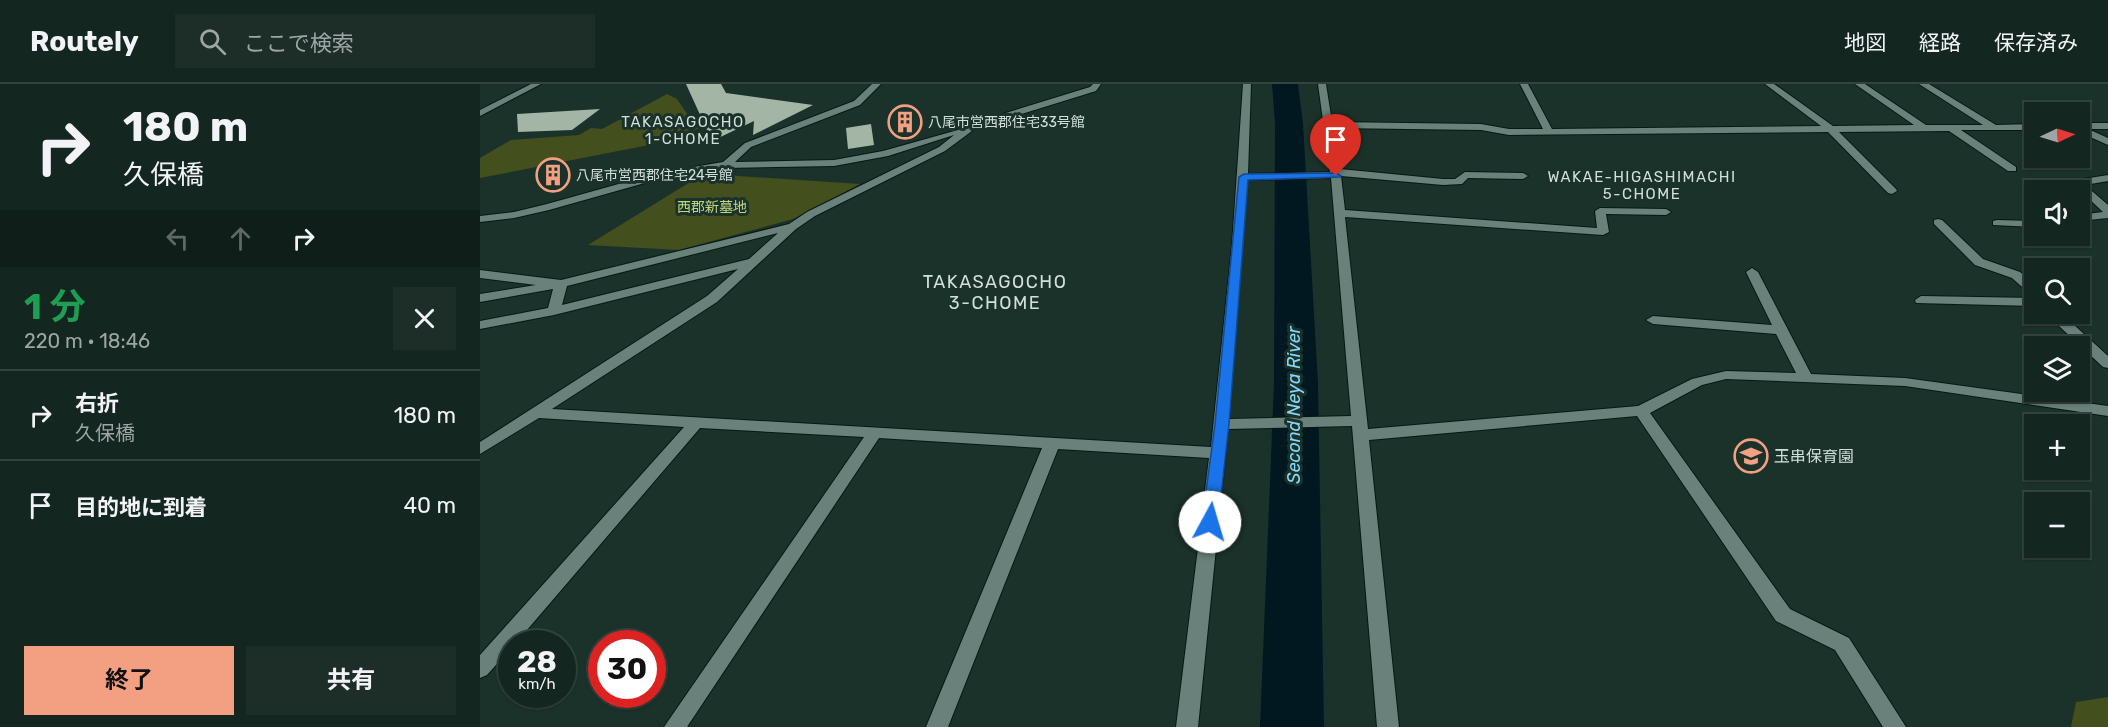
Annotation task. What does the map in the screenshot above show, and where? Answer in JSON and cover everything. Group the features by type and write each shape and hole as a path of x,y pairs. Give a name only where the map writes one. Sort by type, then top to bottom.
{"street":[{"path":"480,113 537,84"},
{"path":"726,165 748,145 856,103 877,84"},
{"path":"480,219 514,215 549,207 658,176 726,165 834,163 885,154 1093,89 1097,84"},
{"path":"1188,727 1222,424 1244,177 1247,84"},
{"path":"1322,84 1336,174 1388,727"},
{"path":"1524,84 1549,131"},
{"path":"1769,84 1832,130 1892,191"},
{"path":"1859,84 1925,129"},
{"path":"1923,84 1995,128"},
{"path":"480,102 500,103"},
{"path":"1327,125 1481,127 1509,132 2024,127"},
{"path":"480,449 488,439 537,413 712,298 792,227 811,214 942,149 973,126"},
{"path":"2090,127 2108,126"},
{"path":"1953,129 2012,169"},
{"path":"2090,133 2108,142"},
{"path":"1244,177 1336,174 1458,182 1466,175 1523,176"},
{"path":"2108,178 2077,183 2108,213"},
{"path":"1340,213 1603,232 1600,211 1665,212"},
{"path":"2090,216 2108,213"},
{"path":"1938,222 1979,262 2016,275 2024,282"},
{"path":"1997,223 2024,224"},
{"path":"480,298 561,284 792,227"},
{"path":"480,325 554,311 755,262"},
{"path":"1752,272 1805,376"},
{"path":"480,274 561,284"},
{"path":"554,311 561,284"},
{"path":"1922,300 2024,302"},
{"path":"1653,320 1781,330"},
{"path":"2065,324 2108,364"},
{"path":"1222,424 1361,428 1641,411 1697,382 1726,375 1805,376 1905,382 2108,411"},
{"path":"1641,411 1783,615 1842,644 1895,727"},
{"path":"537,413 1217,453"},
{"path":"480,669 696,423"},
{"path":"675,727 874,434"},
{"path":"937,727 1053,444"}],"green space":[{"path":"667,94 677,99 690,118 738,109 722,121 649,145 480,178 480,158 511,140 579,135 591,128 602,129"},
{"name":"西郡新墓地","path":"708,171 738,176 860,184 793,219 679,250 588,245"},
{"path":"2108,697 2108,727 2071,727 2076,702"}],"building":[{"path":"686,84 721,84 726,93 813,105 753,135 754,121 712,141"},
{"path":"600,109 572,130 518,132 517,114"},
{"path":"871,124 874,145 848,149 846,128"}],"waterway":[{"name":"Second Neya River","path":"1285,84 1289,123 1296,383 1292,727"}],"place":[{"name":"八尾市営西郡住宅33号館","path":"905,122"},
{"name":"八尾市営西郡住宅24号館","path":"553,175"},
{"name":"玉串保育園","path":"1751,456"}],"district":[{"name":"TAKASAGOCHO 1-CHOME","path":"683,130"},
{"name":"WAKAE-HIGASHIMACHI 5-CHOME","path":"1642,186"},
{"name":"TAKASAGOCHO 3-CHOME","path":"995,292"}],"route":[{"path":"1210,522 1222,424 1244,177 1336,176"}]}
